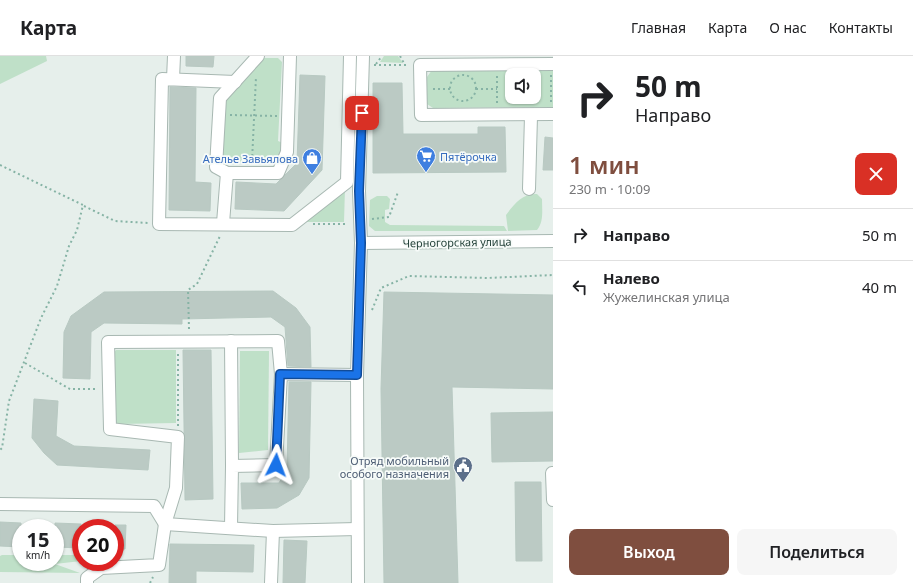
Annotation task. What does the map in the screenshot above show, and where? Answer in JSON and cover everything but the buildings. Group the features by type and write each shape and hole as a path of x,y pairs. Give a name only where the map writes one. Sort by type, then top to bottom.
{"street":[{"path":"173,79 174,56"},
{"path":"258,56 220,98 216,167 226,173 278,173 287,152 290,56"},
{"path":"235,82 162,79 159,224 223,223 292,225 347,182 350,56"},
{"path":"358,583 357,375 361,243 360,224 363,56"},
{"path":"552,64 497,64 420,60 422,115 552,115"},
{"path":"529,190 531,116"},
{"path":"223,223 226,173"},
{"name":"Черногорская улица","path":"361,243 553,241"},
{"path":"231,341 231,527"},
{"path":"87,583 87,578 101,568 159,565 165,524 176,488 178,437 110,429 108,342 278,341 280,374 276,465 232,466"},
{"path":"280,374 357,375"},
{"path":"552,472 553,500"},
{"path":"0,504 154,506 165,524"},
{"path":"165,524 231,527 273,531 357,529"},
{"path":"271,583 273,531"}],"path":[{"path":"252,173 253,115 258,56"},
{"path":"382,56 376,64 405,64 420,60"},
{"path":"400,56 405,64"},
{"path":"497,64 497,115"},
{"path":"552,64 552,115"},
{"path":"463,75 470,78 476,89 472,97 465,101 456,100 453,97 450,85 455,78 463,75"},
{"path":"421,88 450,89"},
{"path":"476,89 497,89"},
{"path":"219,115 288,116"},
{"path":"0,165 115,221 159,224"},
{"path":"292,225 360,224 371,219 389,217 398,192"},
{"path":"0,450 2,448 10,401 41,318 57,286 83,206"},
{"path":"178,437 188,290 198,284 218,241 223,223"},
{"path":"358,328 370,314 381,288 409,276 487,278 553,275"},
{"path":"25,363 70,389 108,389"}],"green space":[{"path":"0,56 46,56 47,61 0,84"},
{"path":"384,56 398,56 403,63 380,62"},
{"path":"260,58 278,58 282,62 278,141 283,143 279,159 275,163 226,161 221,158 221,100"},
{"path":"541,68 553,68 553,109 551,111 551,107 433,108 427,104 427,77 432,70 505,69 505,104 541,104"},
{"path":"345,188 344,222 300,222"},
{"path":"537,194 542,199 542,219 537,230 508,231 506,215 509,211 523,197"},
{"path":"377,196 387,196 390,199 389,209 385,210 385,222 390,225 504,226 507,231 375,231 369,226 370,200"},
{"path":"116,350 176,350 176,423 118,424 113,420 113,354"},
{"path":"240,351 269,351 268,450 239,453"},
{"path":"12,555 12,571 64,571 64,567 80,573 0,572 0,556"},
{"path":"64,555 72,555 72,562 64,563"}],"place":[{"name":"Пятёрочка","path":"426,173"},
{"name":"Ателье Завьялова","path":"312,175"},
{"name":"Отряд мобильный особого назначения","path":"463,483"}],"route":[{"path":"276,465 280,374 357,375 361,243 359,191 362,113"}]}
